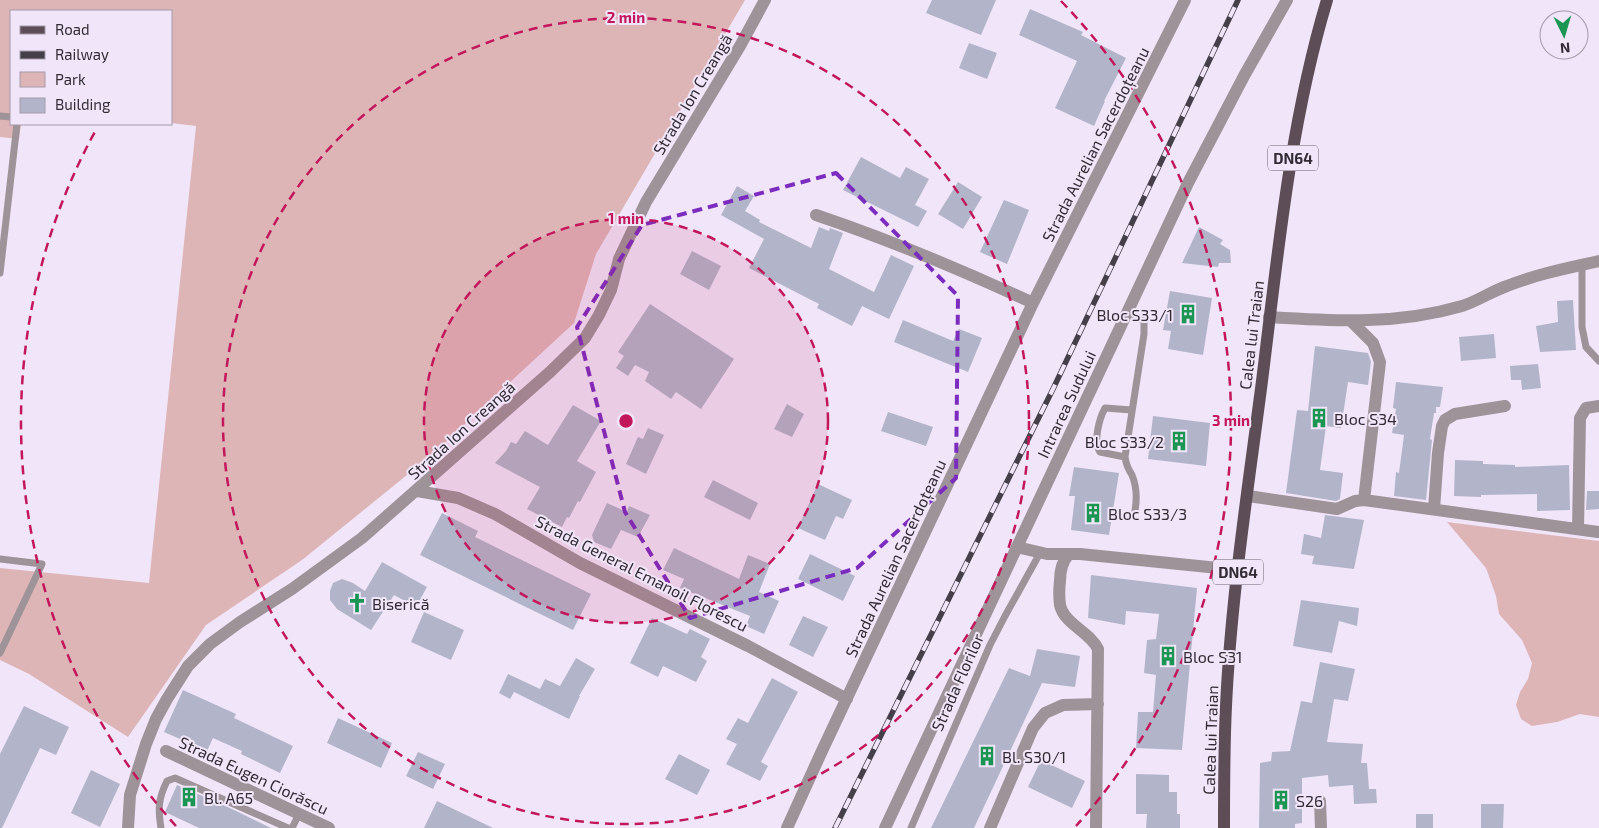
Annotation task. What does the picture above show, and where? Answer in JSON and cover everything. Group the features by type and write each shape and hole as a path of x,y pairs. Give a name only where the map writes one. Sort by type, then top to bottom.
{"main road":[{"name":"Calea lui Traian","path":"1224,828 1226,705 1238,570 1269,317 1300,115 1318,30 1327,0"}],"street":[{"name":"Strada Ion Creangă","path":"128,828 130,795 146,744 166,699 188,666 210,644 292,589 362,538 550,372 585,338 611,290 619,259 646,202 740,46 765,0"},
{"name":"Strada Aurelian Sacerdoțeanu","path":"787,828 1033,303 1185,0"},
{"name":"Intrarea Sudului","path":"885,828 1192,175 1244,76 1287,0"},
{"path":"816,214 880,237 975,276 1033,303"},
{"path":"1269,317 1352,322 1431,313 1464,305 1507,286 1543,274 1599,261"},
{"path":"1352,322 1373,343 1380,362 1364,500"},
{"path":"1434,510 1438,453 1442,426 1445,420 1454,414 1505,406"},
{"path":"1578,529 1580,418 1586,408 1599,406"},
{"name":"Strada General Emanoil Florescu","path":"417,491 458,498 495,514 580,563 748,646 846,699"},
{"path":"1248,496 1337,509 1355,501 1364,500 1598,532"},
{"path":"1018,547 1040,553 1080,554 1238,570"},
{"path":"1068,555 1063,560 1060,576 1060,606 1065,616 1094,642 1098,649 1096,828"},
{"path":"990,828 1033,728 1045,713 1063,705 1098,704"},
{"name":"Strada Eugen Ciorăscu","path":"166,751 329,828"},
{"path":"1320,801 1321,828"}],"lane":[{"path":"0,274 17,125"},
{"path":"1582,265 1582,327 1586,347 1599,360"},
{"path":"1127,312 1144,321 1144,334 1125,457 1126,467 1132,476 1136,489 1135,511"},
{"path":"1125,457 1100,452 1096,447 1097,440 1102,413 1105,408 1132,410"},
{"name":"Strada Florilor","path":"911,828 990,645 1004,616 1040,553"},
{"path":"0,559 42,564 0,653"},
{"path":"162,828 158,810 160,795 166,781 175,778 288,828"},
{"path":"292,828 299,814"}],"highlighted area":[{"path":"836,173 958,296 956,478 857,568 690,618 625,512 577,327 642,225"}],"green space":[{"path":"0,0 745,0 596,254 574,323 428,458 302,560 206,625 128,737 29,674 0,660 0,568 149,583 196,126 172,123 172,10 10,10 10,125 21,125 19,139 0,137"},
{"path":"1447,522 1599,541 1599,717 1580,714 1557,722 1532,726 1521,719 1516,705 1520,692 1528,679 1532,663 1522,640 1499,614 1496,596 1486,568"}],"building":[{"path":"932,0 996,0 981,35 926,13"},
{"path":"1030,9 1083,32 1081,35 1126,58 1104,101 1094,126 1055,108 1077,61 1019,35"},
{"path":"969,43 997,53 987,79 959,68"},
{"path":"861,157 900,178 906,167 929,179 915,205 927,211 918,227 843,190"},
{"path":"958,182 982,197 963,229 938,214"},
{"path":"737,186 754,196 745,211 760,220 759,222 811,248 819,227 829,231 830,228 843,233 829,269 874,292 891,255 914,266 889,319 862,306 852,326 817,308 819,304 749,268 764,239 721,215"},
{"path":"1004,200 1029,210 1007,264 980,252"},
{"path":"1199,227 1223,240 1220,244 1230,250 1231,263 1219,263 1218,267 1182,263"},
{"path":"692,251 721,266 709,290 680,274"},
{"name":"Bloc S33/1","path":"1170,291 1212,298 1203,355 1168,349 1171,331 1163,330"},
{"path":"1573,300 1576,350 1540,352 1536,326 1558,322 1557,301"},
{"path":"650,304 734,359 701,409 676,392 671,399 645,381 649,372 635,365 628,376 616,368 624,356 618,352"},
{"path":"903,320 953,341 959,329 982,338 968,372 894,342"},
{"path":"1494,334 1496,358 1461,361 1459,337"},
{"name":"Bloc S34","path":"1315,346 1368,353 1371,362 1368,385 1348,382 1341,428 1326,426 1320,470 1343,473 1340,499 1336,501 1286,493 1297,410 1308,411"},
{"path":"1538,364 1541,388 1522,390 1521,380 1511,380 1510,366"},
{"path":"1396,382 1443,387 1440,407 1436,407 1436,413 1434,413 1430,439 1432,440 1426,500 1394,496 1396,472 1399,473 1404,435 1392,433 1396,409 1393,408"},
{"path":"787,404 804,414 792,437 774,429"},
{"path":"573,405 601,421 577,461 596,472 580,502 578,501 562,527 527,509 540,487 495,463 511,442 516,444 525,431 548,445"},
{"path":"888,412 933,427 926,446 881,431"},
{"name":"Bloc S33/2","path":"1153,416 1210,423 1206,466 1148,459"},
{"path":"648,428 664,435 646,474 626,464 638,437 643,439"},
{"path":"1455,460 1483,461 1483,464 1515,465 1515,467 1569,465 1570,510 1537,511 1537,494 1481,495 1481,497 1454,496"},
{"name":"Bloc S33/3","path":"1074,467 1119,473 1109,535 1071,530 1075,496 1069,496"},
{"path":"713,480 758,503 750,520 704,497"},
{"path":"818,484 852,500 843,519 836,516 825,540 798,528"},
{"path":"1587,491 1599,491 1599,509 1586,510"},
{"path":"607,503 627,512 629,506 650,515 638,537 621,530 611,549 594,542 592,535"},
{"path":"442,513 478,531 475,537 591,594 573,630 420,555"},
{"path":"1325,515 1364,520 1354,569 1312,564 1314,556 1301,554 1304,534 1321,538"},
{"path":"674,548 739,579 748,555 770,564 759,592 779,601 764,634 746,626 750,616 680,588 684,579 663,570"},
{"path":"810,554 855,576 843,601 798,579"},
{"path":"382,562 427,587 416,607 394,595 371,630 337,609 330,600 330,591 333,583 342,579 353,583 365,591"},
{"name":"Bloc S31","path":"1091,575 1197,588 1182,750 1136,748 1138,712 1153,712 1156,675 1144,673 1147,640 1156,639 1159,614 1126,611 1125,625 1088,618"},
{"path":"1301,600 1359,608 1357,626 1339,621 1332,653 1293,646"},
{"path":"424,612 464,630 451,660 411,642"},
{"path":"803,616 828,627 813,657 789,645"},
{"path":"652,618 687,634 690,629 710,639 701,657 707,661 696,682 663,666 658,677 630,663"},
{"name":"Bl. S30/1","path":"1037,649 1080,656 1075,687 1042,683 974,828 931,828 1009,668 1030,676"},
{"path":"576,658 595,669 579,696 569,719 514,692 510,699 499,693 508,674 540,689 545,679 560,686"},
{"path":"1320,662 1355,669 1348,701 1334,699 1327,742 1363,744 1361,763 1367,763 1369,789 1376,789 1377,803 1354,804 1353,785 1329,787 1328,775 1302,778 1302,823 1295,824 1295,828 1259,828 1260,763 1271,761 1272,752 1290,751 1301,701 1312,703"},
{"path":"772,678 798,692 761,762 768,766 760,781 726,764 737,744 726,739 738,718 748,723"},
{"path":"183,690 236,714 234,718 293,746 280,773 241,754 242,751 213,738 207,751 164,732"},
{"path":"24,706 69,727 56,755 40,748 2,828 0,828 0,754"},
{"path":"338,718 392,743 381,768 327,743"},
{"path":"418,752 445,764 433,789 406,776"},
{"path":"679,754 710,770 697,795 665,779"},
{"path":"1041,760 1085,781 1072,808 1028,787"},
{"path":"91,770 120,784 100,827 71,813"},
{"path":"1136,774 1169,775 1169,792 1177,792 1177,814 1180,814 1180,828 1146,828 1147,814 1136,814"},
{"name":"Bl. A65","path":"177,785 271,828 199,828 165,812"},
{"path":"437,801 493,828 424,828"},
{"path":"1481,804 1504,804 1503,828 1481,828"},
{"path":"1416,814 1433,814 1433,828 1416,828"}],"railway":[{"path":"835,828 1053,389 1238,0"}],"place":[{"name":"Bloc S33/1","path":"1188,314"},
{"name":"Bloc S34","path":"1319,418"},
{"name":"Bloc S33/2","path":"1179,441"},
{"name":"Bloc S33/3","path":"1093,513"},
{"name":"Biserică","path":"357,603"},
{"name":"Bloc S31","path":"1168,656"},
{"name":"Bl. S30/1","path":"987,756"},
{"name":"Bl. A65","path":"189,797"},
{"name":"S26","path":"1281,800"}]}
